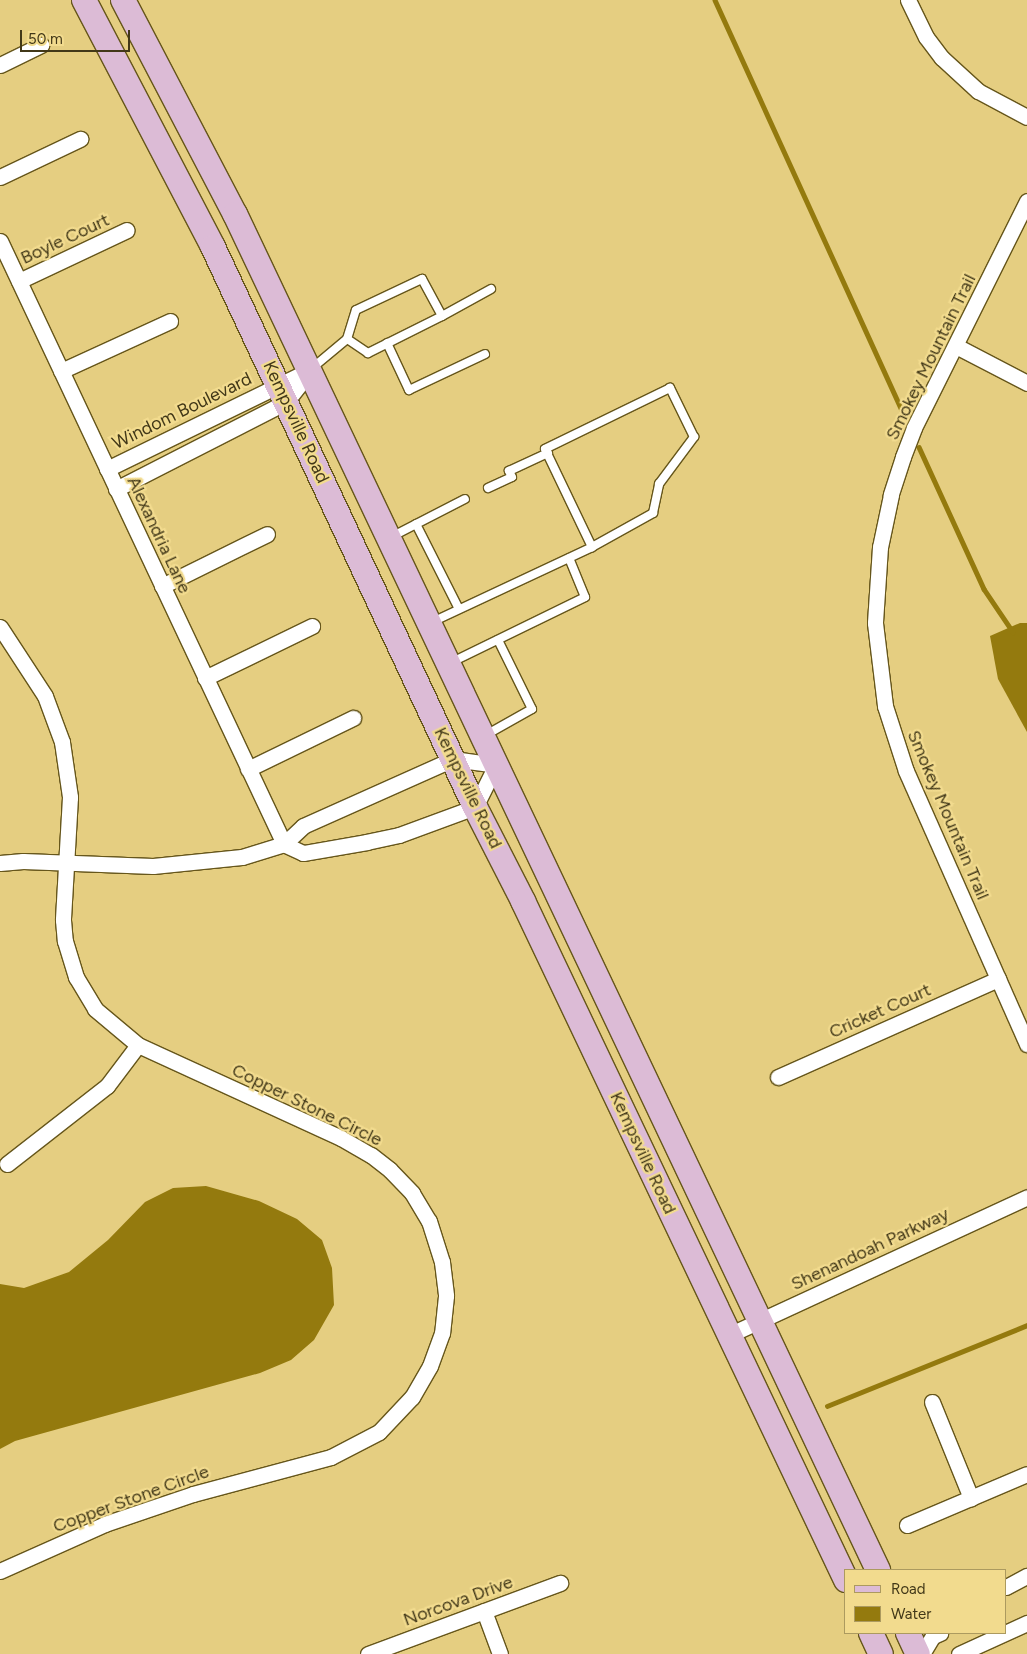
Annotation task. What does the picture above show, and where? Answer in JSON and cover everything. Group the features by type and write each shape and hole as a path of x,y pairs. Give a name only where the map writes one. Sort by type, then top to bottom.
{"main road":[{"name":"Kempsville Road","path":"84,0 185,190 475,807 844,1576"},
{"name":"Kempsville Road","path":"123,0 214,173 310,371 878,1569"},
{"path":"871,1634 881,1654"},
{"path":"908,1634 918,1654"}],"street":[{"path":"908,0 926,37 942,58 978,90 1027,117"},
{"path":"0,65 41,45"},
{"path":"0,177 80,139"},
{"name":"Smokey Mountain Trail","path":"1027,201 914,428 891,494 880,547 875,623 879,670 896,743 1027,1044"},
{"name":"Boyle Court","path":"19,281 127,230"},
{"name":"Alexandria Lane","path":"0,240 284,844"},
{"path":"61,371 170,321"},
{"path":"956,346 1027,383"},
{"name":"Windom Boulevard","path":"107,469 214,439 282,393 310,371"},
{"name":"Windom Boulevard","path":"116,488 203,421 282,393"},
{"path":"162,586 267,534"},
{"path":"205,678 312,626"},
{"name":"Copper Stone Circle","path":"0,627 45,696 62,742 70,797 63,920 65,941 76,977 96,1009 138,1045 341,1138 371,1155 390,1170 420,1207 439,1248 446,1296 442,1333 430,1366 412,1397 380,1432 355,1447 331,1457 150,1508 105,1524 0,1571"},
{"path":"248,769 353,718"},
{"path":"0,864 66,862 153,866 199,864 242,857 284,844 303,826 453,760 496,765 475,807 399,835 367,842 303,853 284,844"},
{"name":"Cricket Court","path":"778,1077 998,979"},
{"path":"7,1164 107,1086 138,1045"},
{"name":"Shenandoah Parkway","path":"729,1335 1027,1197"},
{"path":"932,1402 971,1498"},
{"path":"907,1525 1027,1474"},
{"path":"1007,1586 1027,1576"},
{"name":"Norcova Drive","path":"368,1654 560,1583"},
{"path":"484,1611 500,1654"},
{"path":"1007,1632 1027,1623"},
{"path":"922,1654 933,1636 938,1634"},
{"path":"959,1654 1003,1634"}],"lane":[{"path":"310,371 347,340 356,310 422,279 442,316"},
{"path":"347,340 368,353 491,289"},
{"path":"388,343 409,390 485,354"},
{"path":"429,624 592,547 653,513 659,484 694,437 670,388 545,449 592,547"},
{"path":"203,421 214,439"},
{"path":"488,488 512,477 509,471 548,453"},
{"path":"388,538 465,499"},
{"path":"416,524 459,609"},
{"path":"448,664 585,597 569,558"},
{"path":"483,737 532,709 498,640"}],"water":[{"path":"1020,623 1027,623 1027,732 998,679 990,636"},
{"path":"206,1186 259,1201 297,1219 322,1240 332,1268 334,1305 314,1340 291,1360 260,1373 15,1441 0,1449 0,1284 24,1288 69,1272 108,1240 145,1202 173,1188"}],"waterway":[{"path":"715,0 906,419"},
{"path":"919,447 984,589 1013,632"},
{"path":"827,1406 1027,1325"}]}
